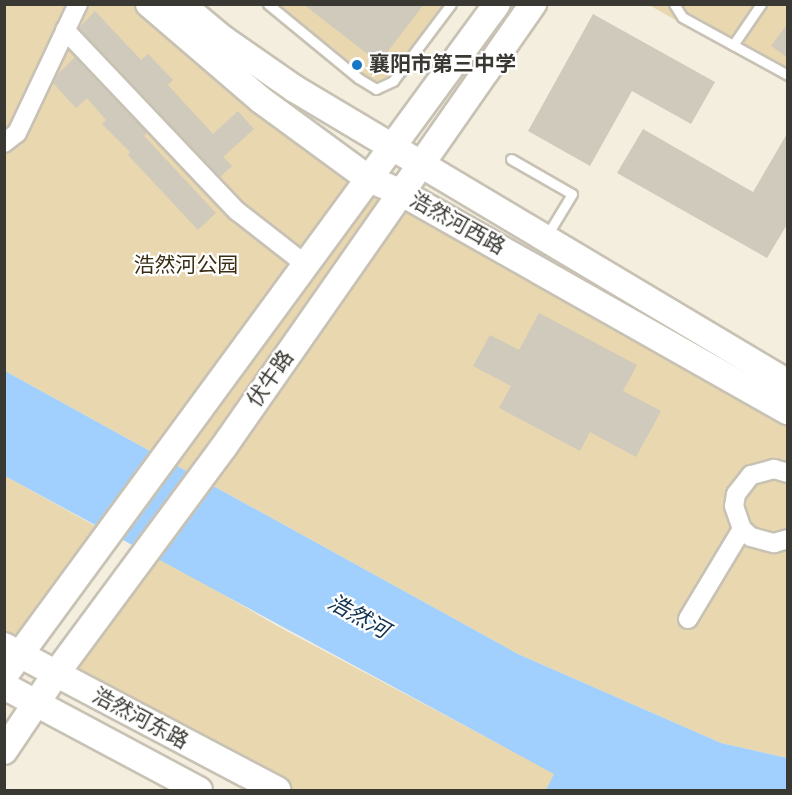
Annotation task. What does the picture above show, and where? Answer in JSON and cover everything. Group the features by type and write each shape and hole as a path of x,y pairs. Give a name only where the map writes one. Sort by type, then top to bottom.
{"street":[{"path":"4,143 17,133 78,4"},
{"name":"浩然河西路","path":"149,4 261,100 369,179 402,193 788,411"},
{"name":"浩然河西路","path":"182,4 223,39 295,89 788,383"},
{"path":"4,676 12,650 98,546 497,4"},
{"name":"伏牛路","path":"4,751 38,704 55,675 212,462 423,165 533,4"},
{"path":"65,30 237,211 306,264"},
{"path":"787,472 762,470 751,475 742,484 734,506 742,529 762,542 774,543 788,539"},
{"path":"688,619 742,529"},
{"name":"浩然河东路","path":"12,650 55,675 277,790"},
{"name":"浩然河东路","path":"4,686 199,790"}],"lane":[{"path":"268,4 358,78 376,88 393,81 451,4"},
{"path":"674,4 682,16 788,75"},
{"path":"734,45 761,4"},
{"path":"512,159 572,194 545,239"}],"green space":[{"name":"浩然河公园","path":"5,5 149,5 261,100 787,411 787,758 721,743 518,654 5,371"},
{"path":"268,5 451,5 409,62 376,89"},
{"path":"649,5 787,5 787,83"},
{"path":"5,476 108,533 19,654 5,646"},
{"path":"147,550 279,627 586,790 273,790 55,675"}],"water":[{"name":"浩然河","path":"5,371 518,654 721,743 787,758 787,790 546,790 554,774 5,476"}],"building":[{"path":"303,4 424,4 379,63"},
{"path":"95,11 141,60 148,54 173,80 168,85 213,134 238,111 254,129 223,157 232,166 220,177 79,28"},
{"path":"593,14 715,82 691,124 632,91 590,166 528,131"},
{"path":"788,23 788,58 771,46"},
{"path":"75,57 147,133 144,136 216,213 198,230 128,155 130,152 102,124 106,120 87,98 76,108 53,83 58,74"},
{"path":"643,129 753,192 788,132 788,223 767,258 617,173"},
{"path":"539,313 637,365 623,391 661,411 636,457 590,432 580,451 499,408 511,386 473,366 490,335 519,350"}],"place":[{"name":"襄阳市第三中学","path":"357,65"}]}
